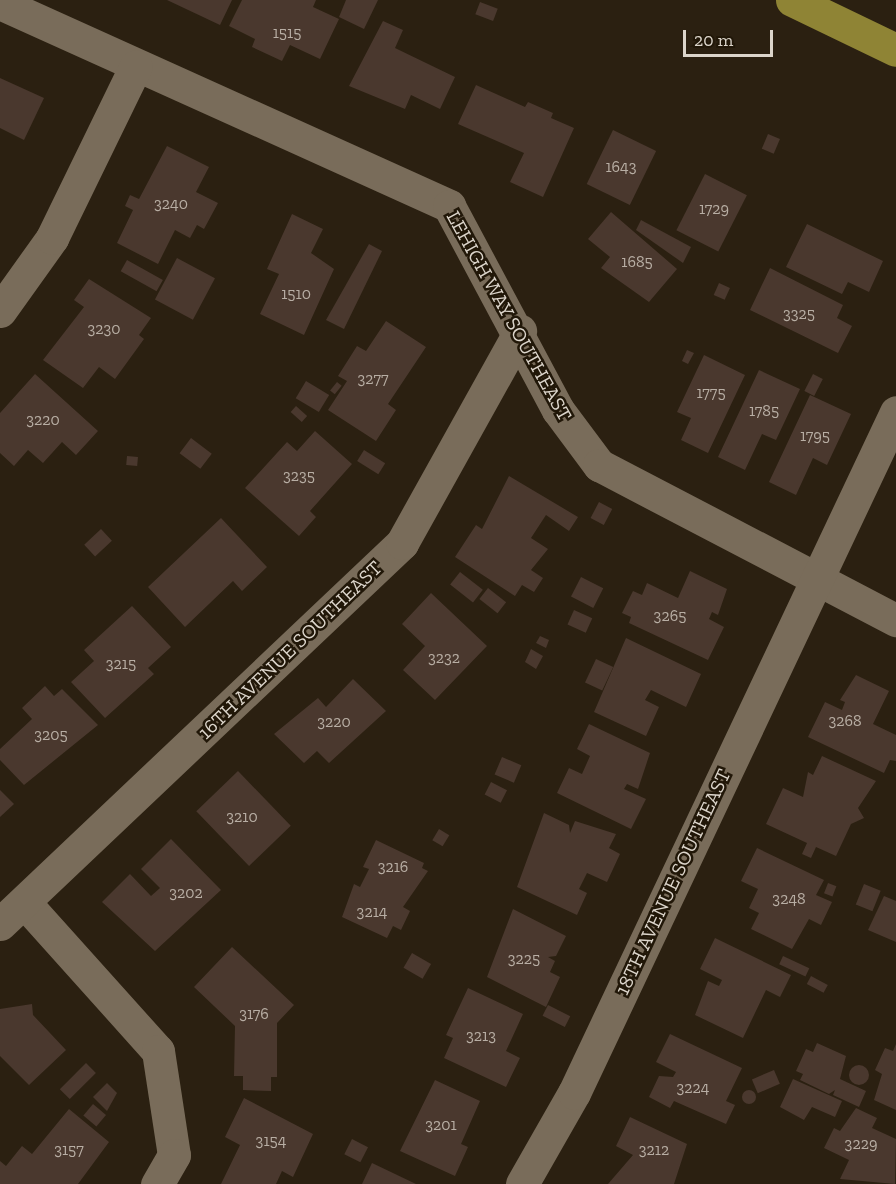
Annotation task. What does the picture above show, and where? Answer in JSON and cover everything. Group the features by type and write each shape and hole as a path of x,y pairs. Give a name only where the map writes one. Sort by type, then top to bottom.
{"highway":[{"path":"792,0 896,50"}],"street":[{"name":"LEHIGH WAY SOUTHEAST","path":"0,3 449,206 520,330 558,410 599,465 817,576 896,620"},
{"path":"0,311 52,238 136,66"},
{"name":"16TH AVENUE SOUTHEAST","path":"0,924 402,543 520,330"},
{"name":"18TH AVENUE SOUTHEAST","path":"522,1184 574,1093 896,412"},
{"path":"24,903 158,1051 174,1155 157,1184"}],"building":[{"path":"167,0 232,0 220,25"},
{"path":"242,0 316,0 313,7 339,19 320,59 290,45 282,61 252,47 255,39 229,26"},
{"path":"346,0 378,0 364,29 339,17"},
{"path":"480,2 498,9 493,21 475,14"},
{"path":"383,21 403,30 395,48 455,77 440,109 411,95 405,109 349,86"},
{"path":"0,78 44,98 24,140 0,128"},
{"path":"476,85 525,107 528,102 553,113 551,118 574,128 543,197 510,182 524,153 458,124"},
{"path":"613,130 656,151 630,205 587,184"},
{"path":"768,134 780,139 774,154 762,149"},
{"path":"167,146 209,167 196,192 218,203 204,229 197,225 190,238 175,230 158,264 117,243 133,210 125,206 130,195 139,199"},
{"path":"705,174 747,195 718,251 676,230"},
{"path":"611,212 677,269 649,302 601,268 610,257 588,239"},
{"path":"292,214 323,229 311,253 334,269 304,335 260,314 279,274 267,269"},
{"path":"641,220 691,247 683,263 636,230"},
{"path":"807,224 883,261 869,292 848,282 842,294 786,267"},
{"path":"369,244 382,251 344,329 326,320"},
{"path":"177,258 215,278 193,320 155,299"},
{"path":"127,260 163,280 157,291 121,271"},
{"path":"770,268 843,305 837,318 852,326 838,353 750,310"},
{"path":"89,279 151,318 139,335 144,339 115,379 99,367 83,388 43,360 84,307 74,300"},
{"path":"719,283 730,288 725,300 714,295"},
{"path":"386,321 426,347 388,404 396,410 376,441 328,410 347,381 338,376 357,346 366,351"},
{"path":"687,350 694,353 688,364 682,361"},
{"path":"704,355 745,375 708,453 681,440 691,418 677,412"},
{"path":"759,370 800,389 776,440 762,434 745,470 718,457"},
{"path":"35,374 98,431 76,455 62,442 43,463 28,450 14,466 0,453 0,413"},
{"path":"813,374 823,379 814,396 804,391"},
{"path":"306,381 329,395 319,412 296,398"},
{"path":"337,382 342,386 335,394 330,391"},
{"path":"810,395 851,414 827,465 813,458 796,495 769,482"},
{"path":"296,406 307,416 302,422 291,412"},
{"path":"315,431 352,464 310,511 316,517 299,536 245,488 287,442 297,451"},
{"path":"191,438 212,454 200,469 180,453"},
{"path":"364,450 385,463 378,474 357,461"},
{"path":"127,456 138,457 137,466 126,465"},
{"path":"509,476 578,517 569,531 546,515 531,538 548,549 531,570 543,578 534,592 522,585 515,596 455,557 476,525 482,529"},
{"path":"599,502 612,509 604,525 591,518"},
{"path":"221,518 267,567 242,591 233,581 185,627 148,587"},
{"path":"101,529 112,541 95,556 84,545"},
{"path":"690,571 727,589 718,615 712,612 709,619 724,627 708,660 629,623 631,617 622,613 633,591 642,595 647,583 678,598"},
{"path":"460,572 483,590 473,602 450,585"},
{"path":"581,577 603,588 593,608 571,597"},
{"path":"488,588 506,602 498,613 479,599"},
{"path":"431,593 487,646 435,700 403,670 425,646 402,624"},
{"path":"132,606 171,647 148,668 154,674 105,718 71,682 94,661 84,650"},
{"path":"574,610 592,618 586,633 567,625"},
{"path":"540,636 549,640 546,648 536,643"},
{"path":"626,638 701,674 686,707 651,690 645,700 659,707 646,736 594,712"},
{"path":"531,649 543,656 536,669 525,662"},
{"path":"596,659 613,667 602,691 585,683"},
{"path":"856,675 889,691 873,724 896,735 896,761 890,760 884,773 808,737 825,702 842,710 845,702 840,700"},
{"path":"353,679 386,711 329,763 317,751 304,763 274,734 318,698 326,707"},
{"path":"45,686 54,696 62,689 98,725 24,785 0,760 0,749 32,719 22,708"},
{"path":"589,724 650,753 638,789 627,784 624,789 646,799 631,829 557,793 569,768 582,774 590,756 577,749"},
{"path":"822,756 876,781 858,808 864,818 851,824 836,856 816,847 811,858 802,854 807,843 766,824 783,788 803,797 808,772 813,775"},
{"path":"502,757 521,765 514,783 495,774"},
{"path":"238,771 291,826 249,866 196,811"},
{"path":"491,782 507,790 501,803 485,794"},
{"path":"0,790 14,804 0,817"},
{"path":"544,813 569,825 570,833 575,821 616,834 609,848 620,854 607,882 587,873 579,889 587,893 577,915 517,887"},
{"path":"439,829 449,835 443,846 432,840"},
{"path":"171,839 221,890 155,951 102,902 130,874 151,896 160,888 141,869"},
{"path":"376,840 424,863 422,868 428,871 403,907 410,911 401,930 393,926 387,938 342,917 354,884 360,887 369,869 363,867"},
{"path":"757,848 824,880 816,895 832,902 821,925 809,919 792,949 751,929 759,913 749,908 758,889 741,881"},
{"path":"828,883 836,886 832,896 824,893"},
{"path":"864,884 881,891 872,911 856,904"},
{"path":"884,896 896,901 896,942 868,930"},
{"path":"513,909 566,936 556,956 548,957 555,961 550,972 560,977 546,1007 487,977"},
{"path":"715,938 791,975 780,997 766,990 743,1038 695,1015 708,981 719,986 722,980 700,969"},
{"path":"232,947 294,1005 277,1023 277,1077 271,1077 271,1091 243,1090 243,1076 234,1076 235,1026 194,987"},
{"path":"412,953 431,964 423,979 403,968"},
{"path":"783,956 809,968 805,976 779,964"},
{"path":"811,976 828,985 824,993 807,984"},
{"path":"468,988 523,1014 506,1051 520,1058 506,1087 444,1058 453,1038 446,1035"},
{"path":"32,1004 33,1015 66,1050 29,1085 0,1056 0,1009"},
{"path":"548,1005 570,1016 565,1027 543,1016"},
{"path":"670,1034 742,1068 726,1101 735,1105 726,1124 674,1101 670,1108 649,1097 659,1076 673,1077 676,1072 656,1062"},
{"path":"817,1043 846,1056 840,1079 866,1091 859,1107 833,1095 835,1090 829,1094 800,1080 803,1074 796,1071 806,1049 813,1052"},
{"path":"896,1044 896,1110 874,1100 882,1074 875,1070 885,1048 893,1051"},
{"path":"86,1063 96,1073 70,1099 60,1089"},
{"path":"859,1065 866,1068 869,1075 866,1082 859,1085 852,1082 849,1075 852,1068"},
{"path":"774,1070 780,1084 758,1093 752,1079"},
{"path":"793,1079 842,1101 835,1117 812,1107 804,1120 780,1107"},
{"path":"435,1080 480,1101 461,1144 468,1147 455,1176 400,1151"},
{"path":"107,1083 117,1093 107,1111 93,1097"},
{"path":"746,1090 752,1090 756,1097 752,1104 746,1104 742,1100 742,1094"},
{"path":"244,1098 313,1134 293,1177 282,1171 276,1184 221,1184 240,1145 225,1137"},
{"path":"93,1104 106,1115 96,1126 83,1115"},
{"path":"856,1108 877,1118 872,1128 896,1139 895,1184 840,1179 849,1160 824,1148 834,1128 840,1131"},
{"path":"69,1109 109,1142 78,1184 0,1184 0,1161 6,1166 22,1146 32,1154"},
{"path":"630,1117 687,1144 674,1184 608,1184 633,1155 616,1146"},
{"path":"352,1139 368,1147 360,1162 344,1154"},
{"path":"372,1163 416,1184 362,1184"}]}
